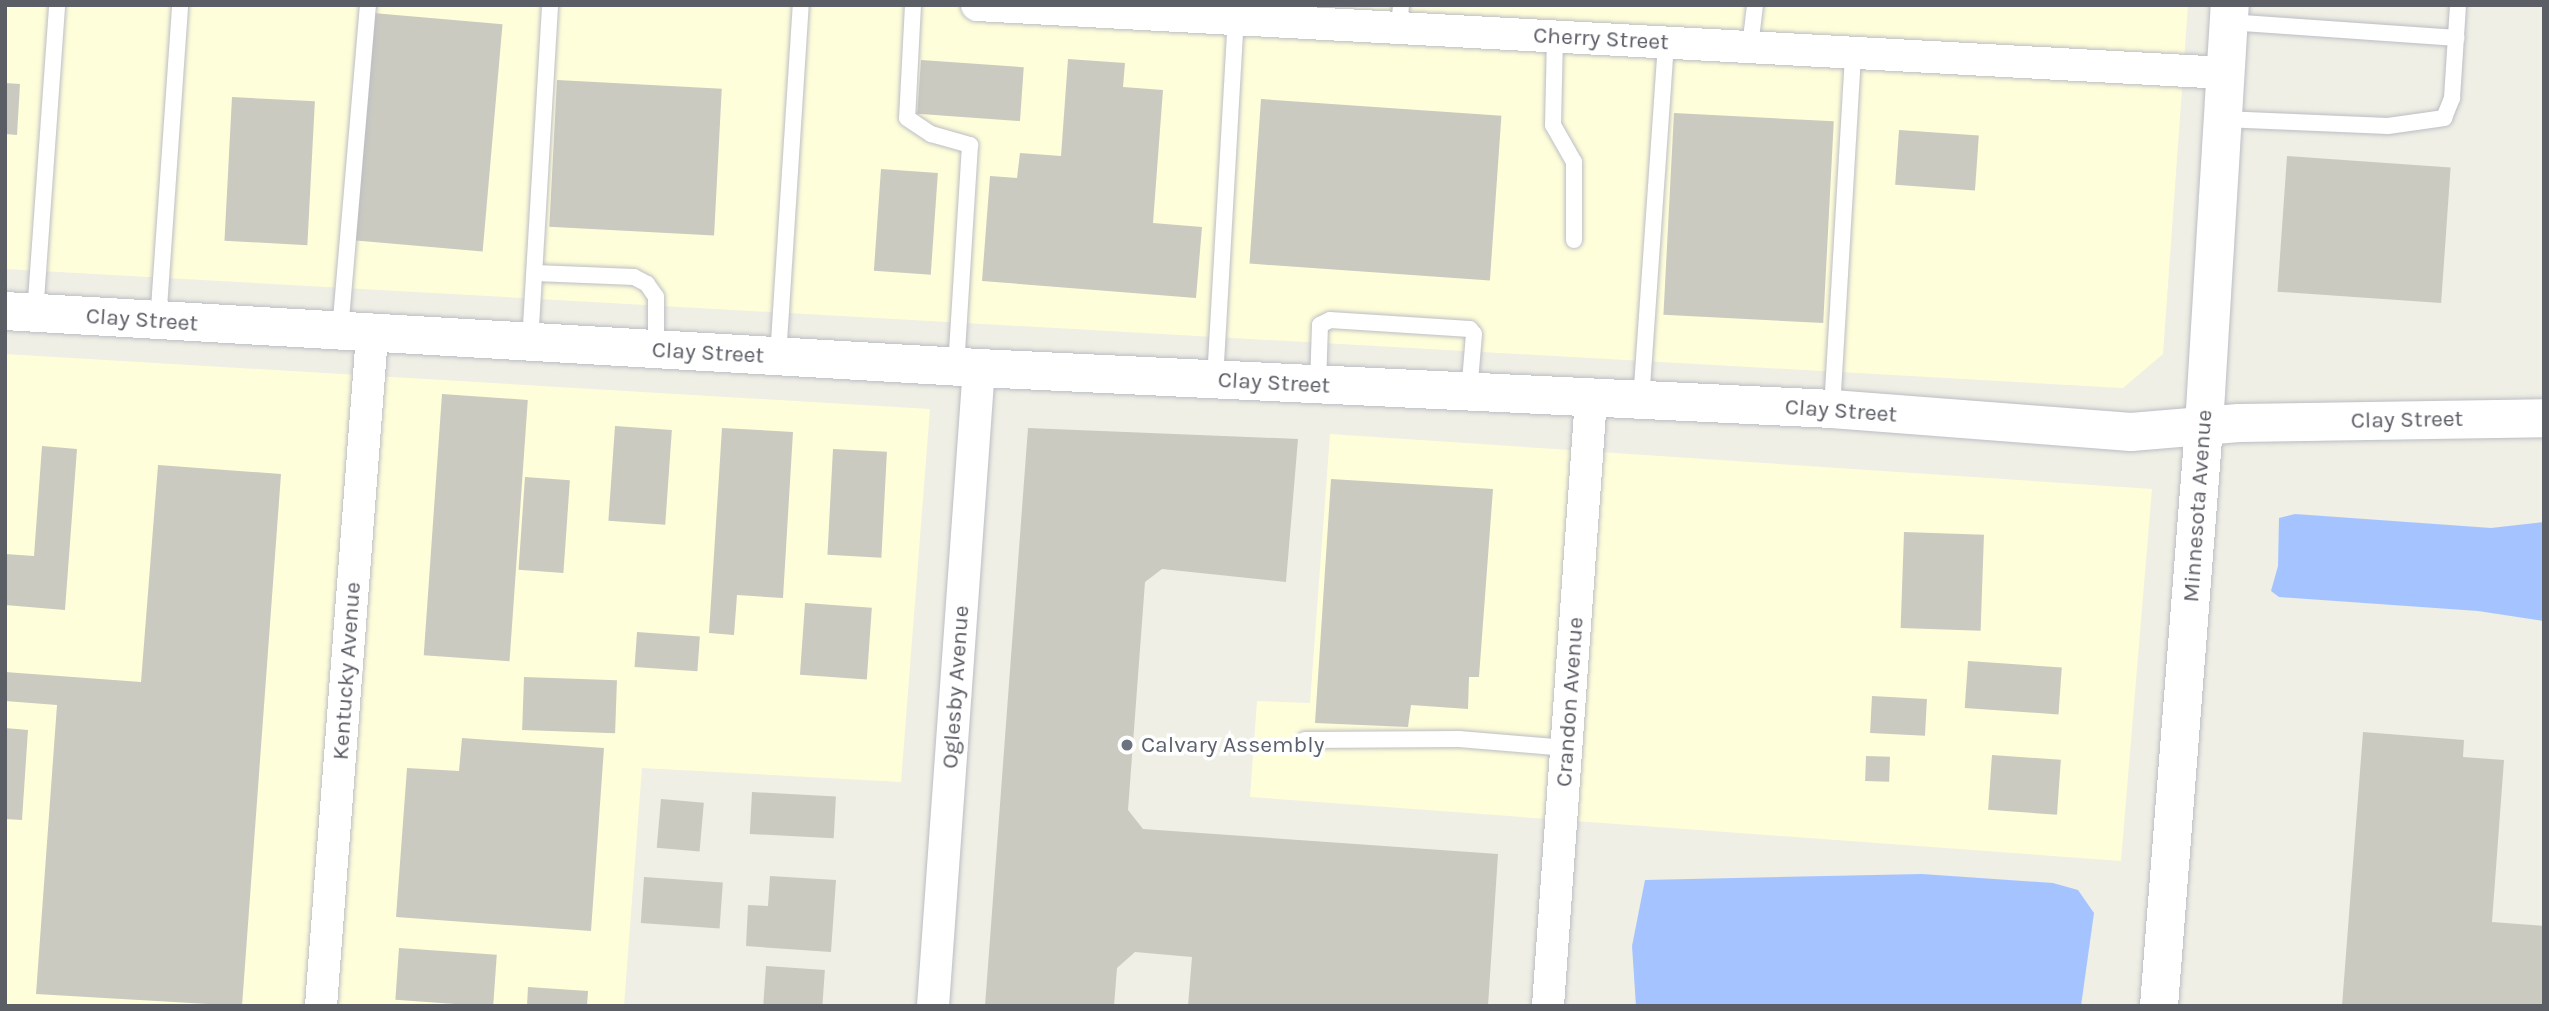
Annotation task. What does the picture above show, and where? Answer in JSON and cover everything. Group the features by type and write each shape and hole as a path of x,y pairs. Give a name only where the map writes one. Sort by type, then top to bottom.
{"street":[{"name":"Cherry Street","path":"977,5 1237,19 1296,14 1400,17 1555,37 2225,73"},
{"name":"Minnesota Avenue","path":"2159,1006 2204,426 2230,14"},
{"name":"Clay Street","path":"20,313 778,357 1832,410 2132,432 2204,426 2544,418"},
{"name":"Kentucky Avenue","path":"321,1006 356,334"},
{"name":"Oglesby Avenue","path":"933,1006 967,367"},
{"name":"Crandon Avenue","path":"1548,1006 1591,399"}],"lane":[{"path":"20,313 57,5"},
{"path":"158,322 180,5"},
{"path":"356,334 368,5"},
{"path":"530,343 550,5"},
{"path":"778,357 801,5"},
{"path":"913,5 907,118 931,134 970,145 967,367"},
{"path":"1750,47 1755,5"},
{"path":"2222,119 2388,126 2444,118 2452,97 2458,5"},
{"path":"2230,14 2456,38"},
{"path":"1215,380 1237,19"},
{"path":"1555,37 1553,125 1574,163 1574,240"},
{"path":"1641,401 1666,43"},
{"path":"1832,410 1853,53"},
{"path":"535,273 634,277 647,284 656,297 656,350"},
{"path":"1318,385 1320,325 1329,320 1470,329 1474,334 1469,393"},
{"path":"1305,740 1459,739 1567,748"}],"shaded area":[{"path":"5,5 2188,5 2163,354 2123,388 5,269"},
{"path":"5,354 930,409 901,782 642,768 624,1006 5,1006"},
{"path":"1330,434 2152,489 2121,861 1250,797 1257,701 1310,703"}],"water":[{"path":"2295,514 2491,528 2544,522 2544,621 2478,611 2279,597 2271,591 2278,566 2279,518"},
{"path":"1922,874 2053,883 2078,890 2094,913 2081,1006 1636,1006 1632,946 1645,880"}],"building":[{"path":"373,13 503,24 483,251 353,240"},
{"path":"1068,59 1125,63 1123,87 1163,90 1153,223 1202,227 1196,298 982,281 990,176 1017,178 1020,153 1061,156"},
{"path":"921,60 1024,67 1020,121 917,114"},
{"path":"557,80 722,89 714,235 549,227"},
{"path":"5,83 20,84 17,135 5,134"},
{"path":"232,97 315,101 307,245 224,241"},
{"path":"1261,99 1501,116 1490,280 1249,264"},
{"path":"1674,113 1834,121 1823,323 1663,315"},
{"path":"1899,130 1979,136 1975,190 1895,185"},
{"path":"2287,156 2451,167 2441,303 2278,292"},
{"path":"881,169 938,173 931,275 874,271"},
{"path":"442,394 528,400 510,661 424,655"},
{"path":"615,426 672,430 665,525 608,521"},
{"path":"722,428 793,432 783,598 737,595 734,635 709,633"},
{"path":"1028,428 1298,439 1286,582 1162,569 1145,582 1128,810 1143,829 1498,854 1488,1006 1188,1006 1192,957 1135,952 1117,968 1114,1006 985,1006"},
{"path":"42,446 77,449 65,610 5,605 5,554 34,556"},
{"path":"833,449 887,452 881,558 827,555"},
{"path":"158,465 281,474 242,1006 36,994 57,705 5,701 5,672 141,682"},
{"path":"525,477 570,480 563,573 519,570"},
{"path":"1331,479 1493,489 1479,677 1469,677 1468,709 1411,705 1408,727 1315,723"},
{"path":"1904,532 1984,535 1981,631 1901,628"},
{"path":"805,603 872,608 867,679 800,675"},
{"path":"637,632 700,636 697,671 635,667"},
{"path":"1968,661 2062,668 2058,714 1965,708"},
{"path":"524,677 617,680 615,733 522,730"},
{"path":"1872,696 1927,699 1925,736 1870,733"},
{"path":"5,728 28,730 22,820 5,819"},
{"path":"2363,732 2464,740 2463,757 2504,760 2492,922 2544,926 2544,1006 2342,1006"},
{"path":"462,738 604,748 591,931 396,917 407,768 459,771"},
{"path":"1992,755 2061,760 2057,815 1988,810"},
{"path":"1866,756 1890,757 1889,782 1865,781"},
{"path":"752,792 836,796 834,838 750,834"},
{"path":"661,799 704,803 700,852 657,848"},
{"path":"770,876 836,880 831,952 746,946 748,905 768,906"},
{"path":"644,877 723,883 720,928 641,923"},
{"path":"399,948 497,955 493,1006 395,1000"},
{"path":"766,966 825,970 822,1006 763,1006"},
{"path":"528,987 588,991 587,1006 527,1006"}],"place":[{"name":"Calvary Assembly","path":"1127,745"}]}
